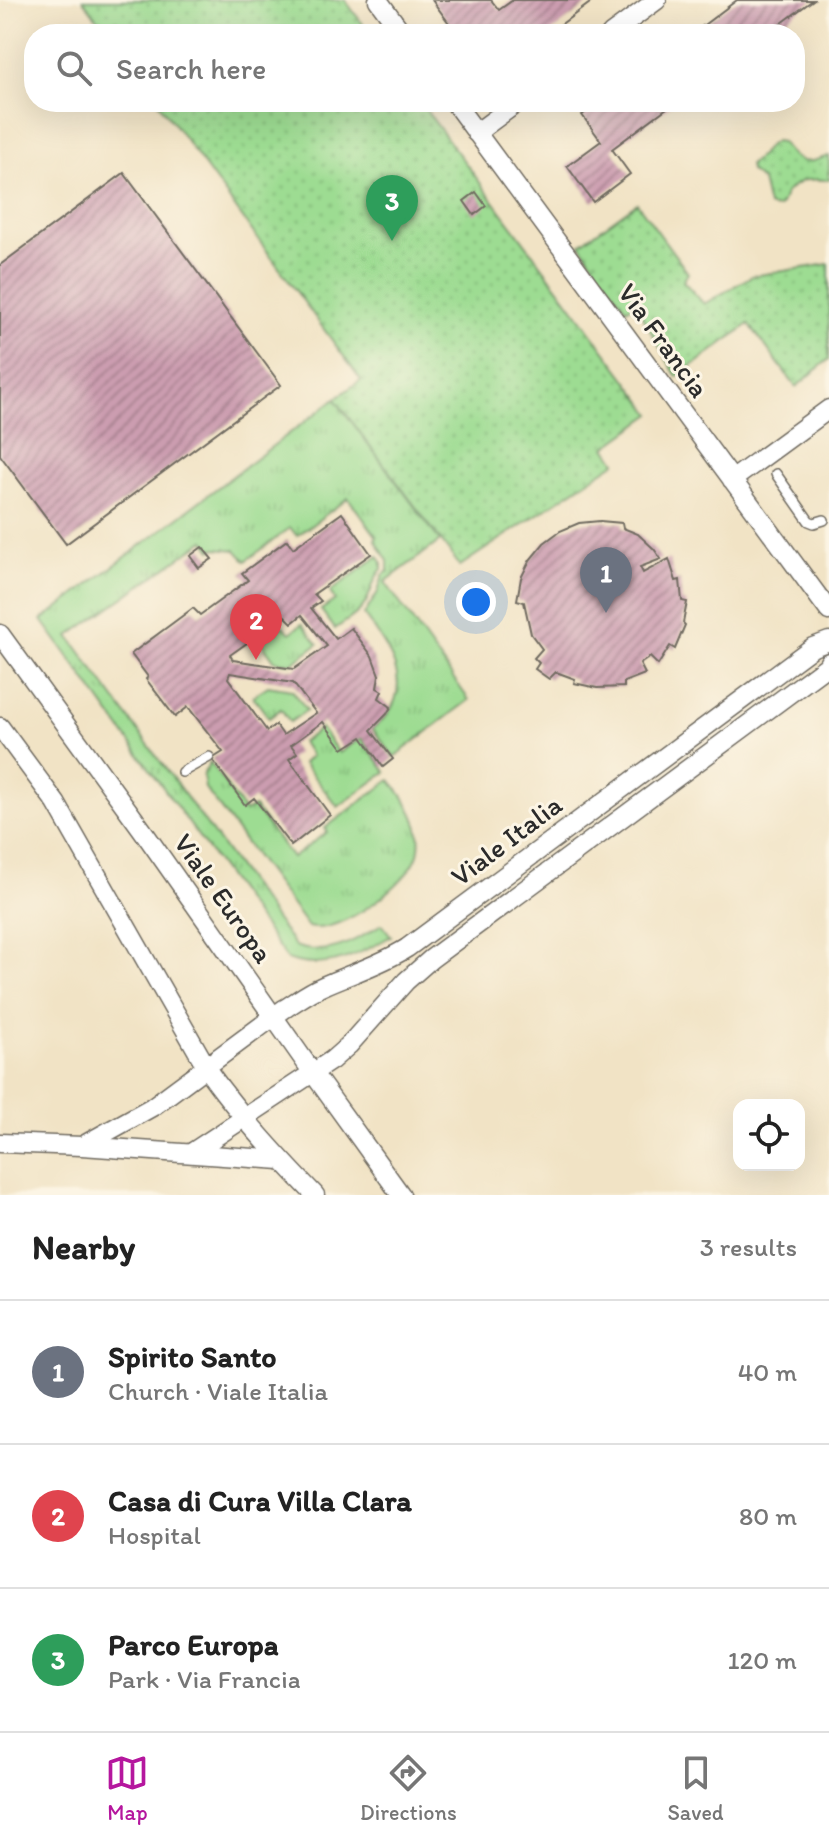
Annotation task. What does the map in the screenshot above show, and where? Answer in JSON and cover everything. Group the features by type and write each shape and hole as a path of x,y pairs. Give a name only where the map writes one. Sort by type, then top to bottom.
{"street":[{"path":"378,0 396,24"},
{"path":"625,24 657,0"},
{"name":"Via Francia","path":"461,112 829,611"},
{"path":"476,133 504,112"},
{"path":"732,480 829,409"},
{"name":"Viale Europa","path":"0,634 401,1195"},
{"name":"Viale Italia","path":"82,1146 141,1114 313,991 378,964 407,948 813,647 829,641"},
{"name":"Viale Italia","path":"191,1153 313,1073 349,1045 394,993 431,959 829,662"},
{"path":"0,727 56,803 206,1067 245,1118 315,1195"},
{"path":"0,1143 281,1160"}],"lane":[{"path":"776,474 809,521 824,520"},
{"path":"182,772 209,757"}],"green space":[{"path":"83,0 345,0 363,24 101,24"},
{"path":"165,112 427,112 652,414 606,447 616,462 460,566 335,399 361,380"},
{"path":"775,141 781,142 800,160 829,156 829,180 802,181 788,191 779,207 768,206 762,181 750,171 749,165"},
{"path":"637,203 688,273 683,281 704,304 752,276 829,264 829,359 796,387 749,324 677,377 635,304 626,309 580,244"},
{"path":"335,399 440,541 385,582 469,700 394,757 373,729 387,715 398,689 394,663 364,615 378,592 383,575 388,571 388,561 375,539 377,537 348,498 297,536 290,528 246,561 236,550 212,550 205,540 69,636 295,946 330,949 351,942 382,924 391,936 341,960 314,964 287,959 42,620"},
{"path":"378,556 382,569 365,605 335,629 321,610 335,600 330,592"},
{"path":"302,624 318,644 292,663 275,661 261,642 283,626 290,633"},
{"path":"268,686 292,690 307,710 290,722 281,709 269,718 253,696"},
{"path":"321,728 339,753 361,738 386,772 338,807 303,763 311,756 302,742"},
{"path":"210,762 245,812 254,807 292,858 327,832 325,828 390,780 403,796 417,824 418,854 402,879 372,905 337,923 321,928 308,927 205,788 203,775"}],"building":[{"path":"432,0 491,0 499,10 513,0 594,0 562,24 450,24"},
{"path":"737,0 813,0 781,24 705,24"},
{"path":"586,112 662,112 612,149 630,174 593,202 567,166 601,141 582,115"},
{"path":"124,173 281,385 66,544 0,455 0,265"},
{"path":"476,192 486,206 474,215 464,201"},
{"path":"342,513 371,554 314,594 321,601 311,608 336,639 351,628 372,656 379,675 377,688 382,691 379,698 391,707 371,730 393,759 383,767 362,737 343,749 323,722 291,745 297,753 289,759 330,815 291,846 254,798 245,805 212,759 223,752 188,707 175,717 131,654 193,608 200,615 248,580 242,573 287,540 293,548","holes":["302,615 327,646 294,669 233,660 230,655 285,616 292,623","230,673 293,683 316,713 283,735 276,725 267,731 228,678"]},
{"path":"579,523 622,523 623,528 638,534 654,549 661,559 640,567 643,573 669,559 676,581 680,580 682,601 687,602 685,625 675,649 670,646 658,665 650,657 640,664 645,674 624,682 624,687 597,688 574,683 575,679 556,672 549,679 535,669 539,663 534,658 542,649 531,634 524,602 517,600 521,578 544,543 560,531"},
{"path":"202,547 212,559 199,568 190,556"}],"place":[{"name":"Parco Europa","path":"392,241"},
{"name":"Spirito Santo","path":"606,613"},
{"name":"Casa di Cura Villa Clara","path":"256,660"}]}
